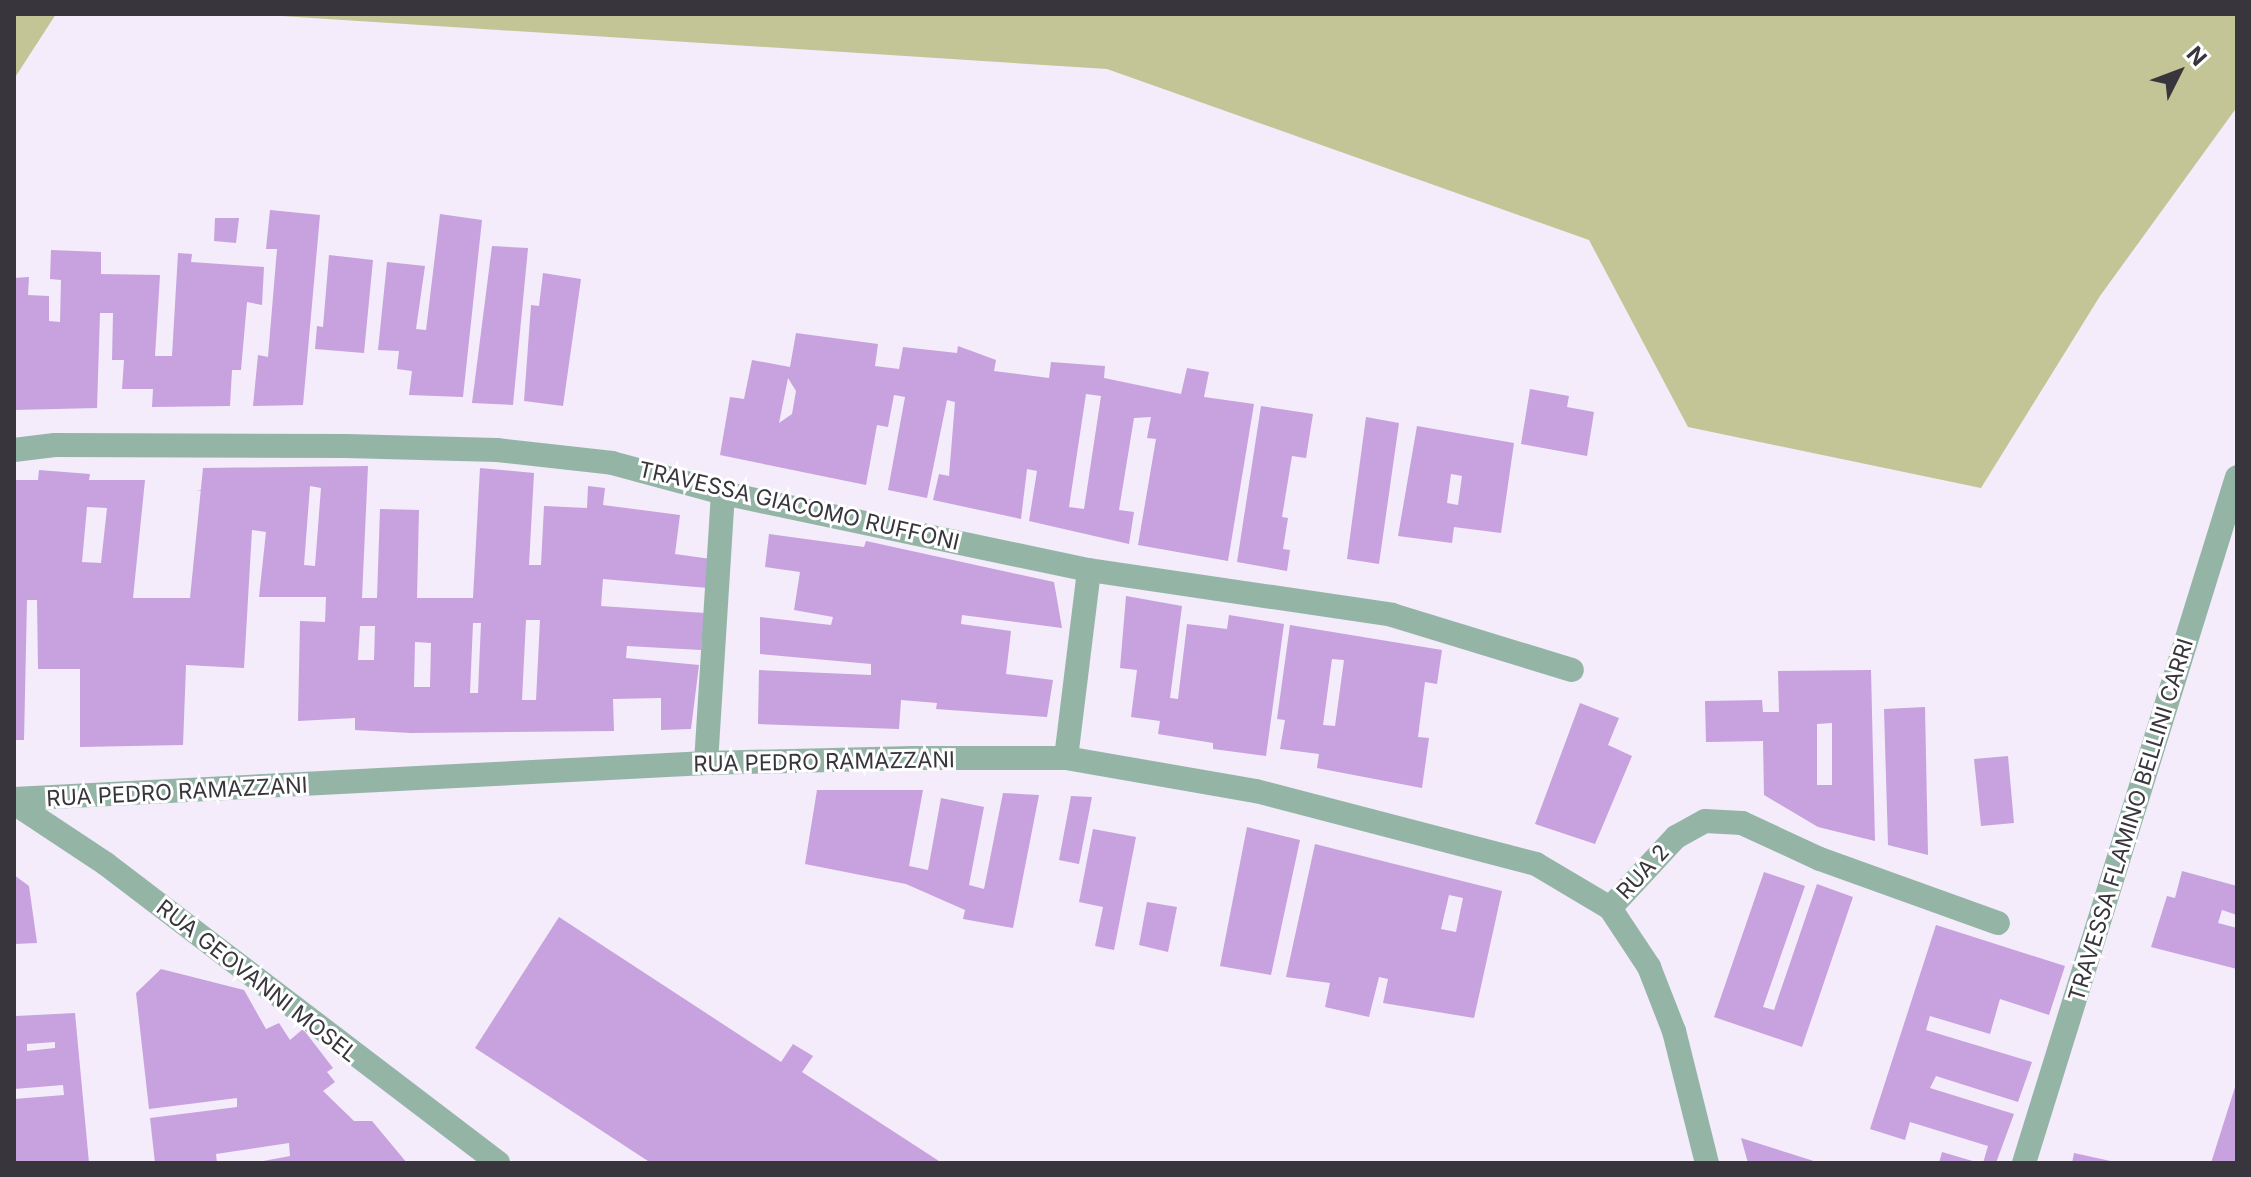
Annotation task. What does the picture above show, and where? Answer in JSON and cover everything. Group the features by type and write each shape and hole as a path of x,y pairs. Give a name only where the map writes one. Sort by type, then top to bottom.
{"street":[{"name":"TRAVESSA GIACOMO RUFFONI","path":"14,450 55,445 497,450 612,463 723,493 1089,570 1392,615 1572,670"},
{"name":"TRAVESSA FLAMINO BELLINI CARRI","path":"2024,1163 2237,477"},
{"path":"706,763 723,493"},
{"path":"1066,758 1089,570"},
{"name":"RUA PEDRO RAMAZZANI","path":"14,801 706,763 1066,758 1256,791 1435,834 1536,864 1610,908"},
{"name":"RUA GEOVANNI MOSEL","path":"14,801 106,864 474,1154 498,1163"},
{"name":"RUA 2","path":"1610,908 1676,837 1705,821 1742,823 1820,859 1998,923"},
{"path":"1610,908 1649,967 1674,1031 1707,1163"}],"green space":[{"path":"14,14 56,14 14,79"},
{"path":"251,14 2237,14 2237,107 2100,296 1981,488 1688,427 1589,240 1107,69"}],"building":[{"path":"270,210 320,215 303,405 253,406 258,355 268,357 277,249 266,249"},
{"path":"440,214 482,220 463,397 409,395 412,371 397,369 399,351 378,350 387,262 425,266 416,329 426,330"},
{"path":"215,218 239,218 236,243 214,241"},
{"path":"492,246 528,248 513,405 472,403"},
{"path":"51,250 101,252 101,274 160,275 155,356 172,356 178,253 192,254 191,262 264,267 262,305 247,302 241,370 232,370 230,406 152,407 153,389 122,389 124,360 112,360 113,313 100,313 97,408 14,410 14,278 29,277 28,295 49,296 49,321 60,322 61,280 50,279"},
{"path":"329,255 373,260 364,353 315,349 317,326 323,327"},
{"path":"543,273 581,279 563,406 524,401 531,305 539,306"},
{"path":"796,333 878,344 875,366 899,369 903,347 957,353 958,346 996,360 994,371 1049,378 1051,362 1105,366 1104,378 1181,394 1187,368 1209,372 1204,397 1254,404 1228,561 1138,545 1156,439 1147,438 1151,417 1134,418 1119,510 1134,512 1129,544 1029,521 1037,471 1027,469 1021,519 933,500 939,474 949,476 955,402 947,400 927,498 888,490 905,397 894,395 888,427 877,425 866,485 720,455 730,397 744,399 752,360 790,367","holes":["788,378 796,391 792,414 779,423","1086,394 1101,396 1084,509 1069,507"]},
{"path":"1530,389 1569,396 1567,407 1594,412 1587,456 1521,444"},
{"path":"1261,406 1313,414 1306,458 1292,456 1282,517 1288,518 1283,549 1290,550 1287,571 1237,562"},
{"path":"1366,417 1399,423 1379,564 1347,559"},
{"path":"1417,426 1514,443 1501,533 1454,527 1452,543 1398,536","holes":["1451,474 1462,476 1458,505 1447,503"]},
{"path":"368,466 362,598 377,598 380,509 419,510 417,598 473,598 480,468 534,473 529,565 541,565 544,506 587,508 588,486 605,488 603,505 680,515 675,554 711,559 708,588 603,579 601,606 705,613 701,650 627,646 626,658 699,665 691,729 661,730 661,698 613,699 614,731 411,733 355,730 355,718 298,721 300,621 325,622 326,597 259,597 266,532 252,530 244,668 186,665 183,745 80,747 80,669 38,669 37,600 27,600 24,740 14,740 14,480 38,480 39,470 90,474 89,480 145,480 133,598 190,598 203,468","holes":["310,486 321,488 315,566 304,565","87,507 107,508 101,563 82,562","526,620 540,620 536,700 522,700","473,623 481,623 478,693 470,693","360,626 375,626 374,660 358,660","415,642 431,643 430,687 414,687"]},
{"path":"769,534 864,547 866,541 1054,582 1062,628 962,615 961,624 1011,631 1006,674 1053,680 1047,717 936,709 937,703 901,700 899,729 758,724 759,670 871,675 871,664 760,654 760,617 831,625 833,617 794,610 800,572 765,567"},
{"path":"1126,596 1182,606 1170,698 1178,699 1187,624 1227,629 1229,615 1284,624 1266,756 1213,749 1213,743 1158,734 1160,721 1131,717 1137,670 1120,668"},
{"path":"1290,625 1442,650 1437,684 1425,682 1418,737 1429,738 1422,788 1317,768 1319,754 1280,749 1285,720 1277,719","holes":["1332,659 1344,660 1335,726 1323,725"]},
{"path":"1871,670 1875,841 1818,827 1764,795 1763,741 1706,742 1705,701 1762,700 1763,712 1779,712 1778,671","holes":["1832,723 1832,785 1817,785 1817,724"]},
{"path":"1580,703 1619,718 1608,745 1632,756 1595,844 1535,824"},
{"path":"1925,707 1928,855 1888,845 1884,709"},
{"path":"2008,756 2014,823 1981,826 1974,759"},
{"path":"817,790 923,790 909,866 928,870 941,798 984,807 969,885 984,889 1003,793 1039,795 1013,928 963,919 965,910 906,884 805,864"},
{"path":"1071,796 1092,797 1079,864 1059,860"},
{"path":"1247,827 1300,840 1271,975 1220,966"},
{"path":"1093,829 1136,837 1114,950 1095,946 1103,907 1079,902"},
{"path":"1315,844 1502,891 1474,1018 1383,1003 1388,979 1379,977 1369,1017 1325,1007 1330,983 1286,977","holes":["1449,895 1463,898 1456,932 1441,929"]},
{"path":"2182,871 2237,886 2237,915 2222,910 2218,923 2237,928 2237,969 2151,947 2167,896 2175,898"},
{"path":"1764,872 1805,886 1763,1007 1774,1010 1817,884 1853,897 1802,1047 1714,1017"},
{"path":"14,875 29,886 37,943 14,944"},
{"path":"1147,902 1177,907 1168,952 1139,945"},
{"path":"559,917 781,1062 793,1044 813,1056 802,1072 942,1163 651,1163 475,1048"},
{"path":"1936,925 2065,966 2049,1015 2000,999 1990,1034 1930,1016 1926,1030 2032,1062 2018,1102 1936,1076 1930,1088 2014,1114 1996,1163 1983,1163 1988,1146 1910,1122 1905,1140 1870,1129"},
{"path":"161,969 244,990 266,1029 279,1023 290,1040 303,1029 333,1068 327,1072 335,1082 323,1091 354,1121 372,1121 407,1163 252,1163 290,1156 289,1143 216,1154 217,1163 155,1163 150,1118 237,1107 237,1098 149,1109 136,993"},
{"path":"75,1013 89,1163 14,1163 14,1099 64,1095 63,1085 14,1089 16,1016","holes":["55,1042 55,1048 27,1051 27,1044"]},
{"path":"2236,1084 2237,1163 2211,1163"},
{"path":"1741,1138 1817,1162 1748,1163"},
{"path":"1942,1152 1976,1162 1976,1163 1939,1163"},
{"path":"2074,1153 2115,1162 2072,1163"}]}
